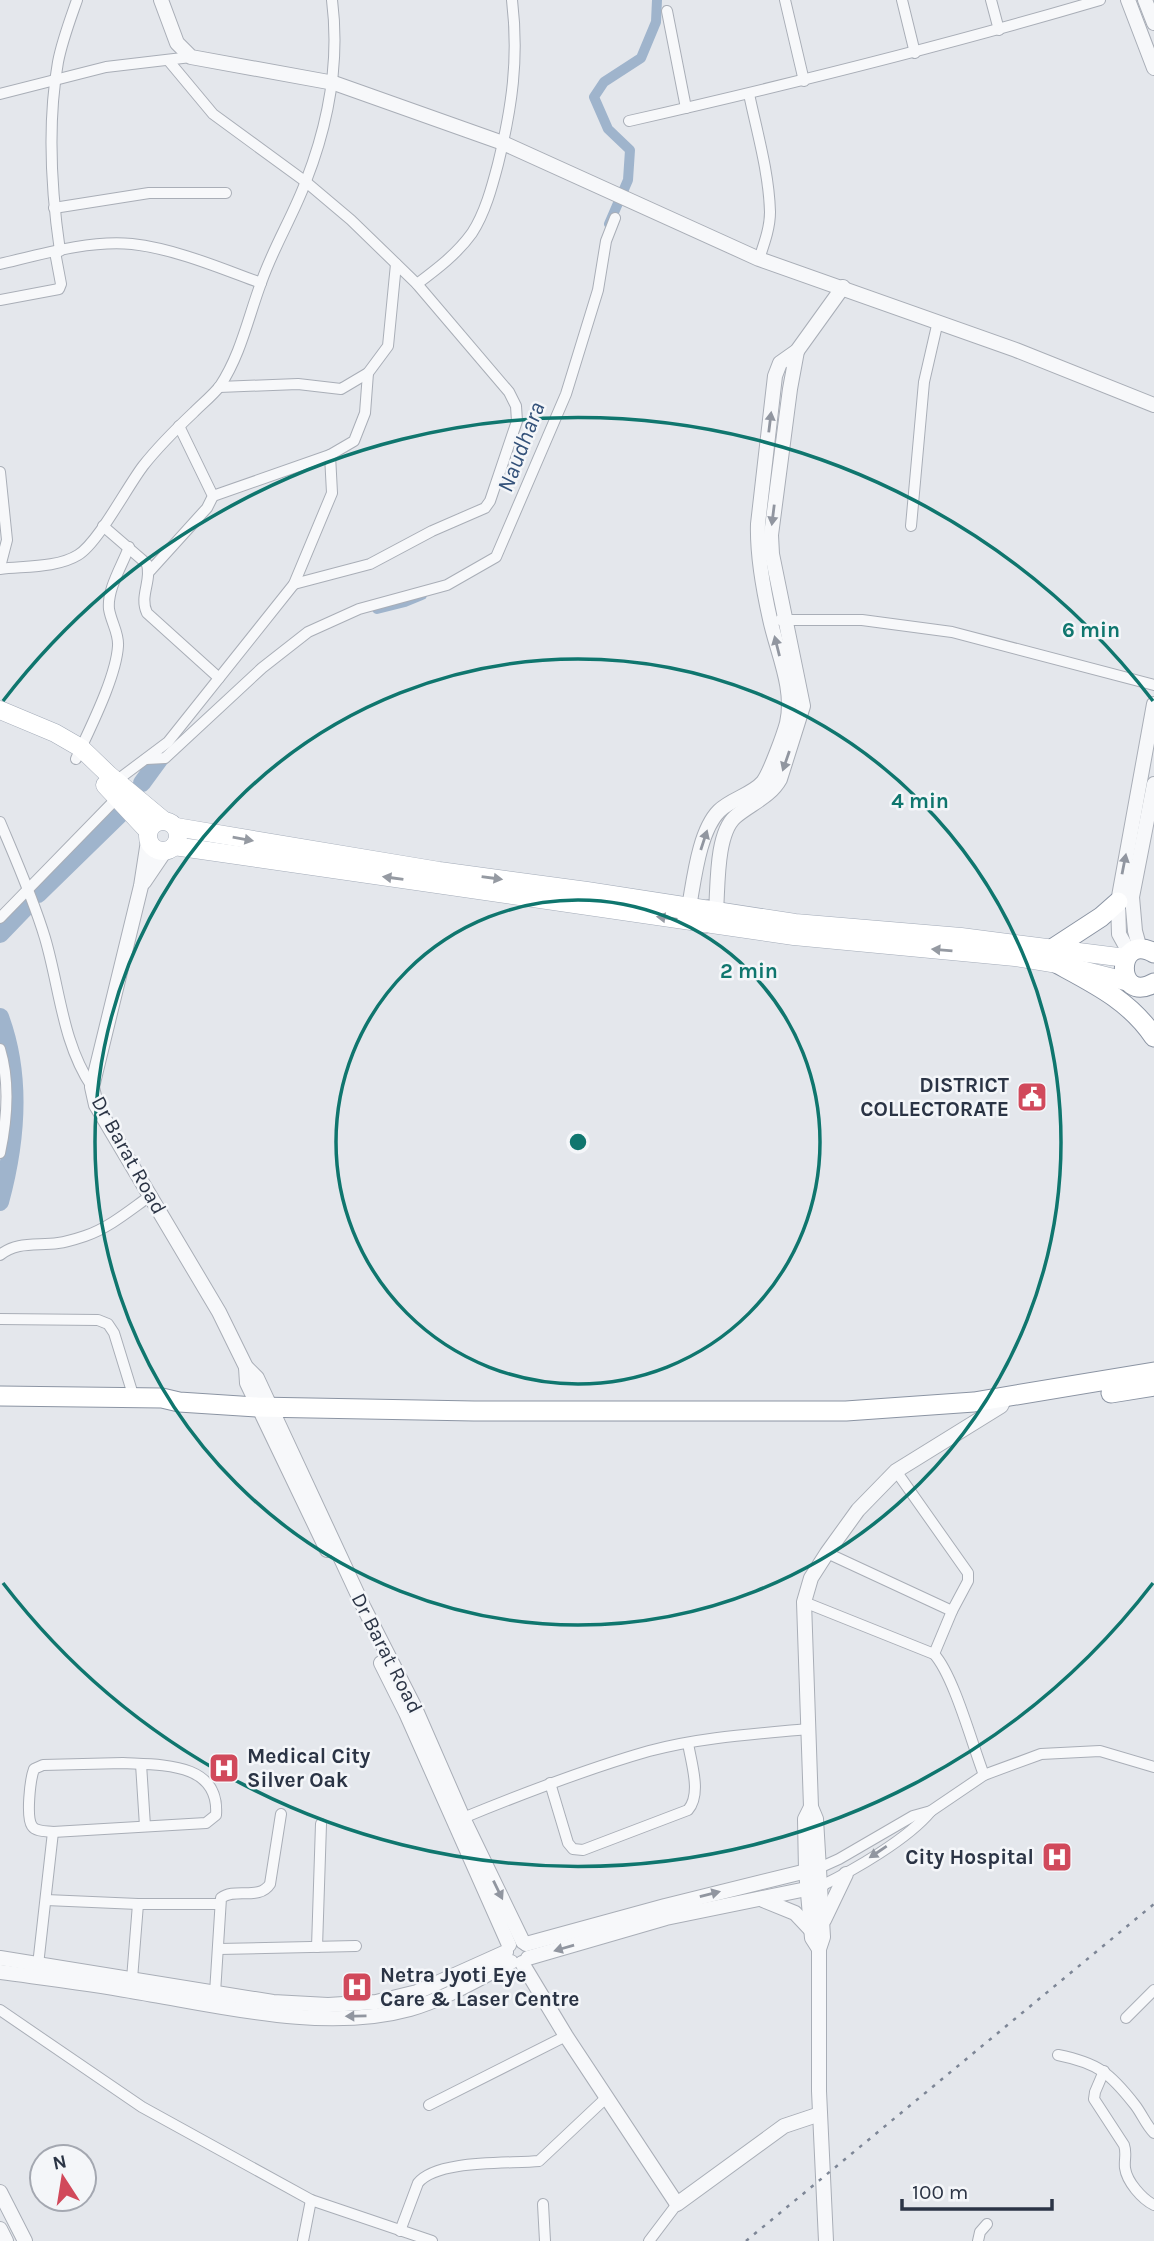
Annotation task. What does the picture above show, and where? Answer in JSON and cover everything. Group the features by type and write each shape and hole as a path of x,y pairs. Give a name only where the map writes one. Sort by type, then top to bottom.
{"highway":[{"path":"1118,902 1055,956 1124,1003 1143,1020 1154,1037"},
{"path":"1138,953 1123,968 1145,989"},
{"path":"1004,1401 1154,1372"},
{"path":"0,1396 162,1398 179,1402 264,1407 474,1412 846,1411 974,1402 1041,1403 1154,1386"},
{"path":"0,1409 164,1406 179,1402"}],"main road":[{"path":"0,710 55,733 117,789 169,824 178,837 169,849"},
{"path":"0,722 79,753"},
{"path":"117,789 155,849 795,923 961,937 1055,956 1145,989"},
{"path":"148,836 153,823 169,824 704,913"},
{"path":"1055,956 1138,953"}],"street":[{"path":"0,300 59,289 61,284 52,152 56,79 58,61 77,0"},
{"path":"161,0 177,43 191,57"},
{"path":"0,472 7,540 0,568 66,561 80,554 103,526 143,467 179,426 219,387 248,328 282,229 306,182 331,101 336,48 332,0"},
{"path":"417,284 449,259 471,234 482,215 512,102 515,30 512,0"},
{"path":"785,0 804,81"},
{"path":"902,0 915,53"},
{"path":"991,0 999,30"},
{"path":"629,121 915,53 1100,0"},
{"path":"1128,0 1154,68"},
{"path":"1145,0 1154,23"},
{"path":"667,11 687,108"},
{"path":"0,94 106,67 191,57 334,83 503,143 760,259 937,321 1154,405"},
{"path":"168,60 213,114 306,182 351,220 417,284 509,391 516,406 517,421 490,501 485,508 432,531 370,564 293,584"},
{"path":"750,94 770,213 768,234 760,259"},
{"path":"54,208 149,193 226,192"},
{"path":"146,759 164,758 262,668 308,632 359,609 447,585 496,557 566,394 598,290 606,241 615,218"},
{"path":"0,264 100,244 132,244 164,250 261,284"},
{"path":"219,387 298,384 341,389 368,373 388,346 396,264"},
{"path":"704,913 702,843 709,826 719,812 763,782 787,724 790,706 770,620 758,548 758,524 775,376 780,363 797,351 843,287"},
{"path":"911,526 924,382 937,321"},
{"path":"704,913 727,825 775,788 803,706 772,554 771,535 797,351"},
{"path":"149,572 207,508 213,496 330,455 354,441 365,413 368,373"},
{"path":"179,426 213,496"},
{"path":"0,918 117,789 146,759 168,742 293,584 332,494 330,455"},
{"path":"103,526 147,564 149,572 143,604 147,613 219,678"},
{"path":"79,753 112,672 118,648 117,634 109,610 110,595 129,547"},
{"path":"770,620 862,620 952,632 1154,685"},
{"path":"1138,953 1119,934 1118,902 1154,704"},
{"path":"1138,953 1132,897 1154,784"},
{"path":"0,822 45,939 71,1048 92,1087"},
{"name":"Dr Barat Road","path":"148,836 142,886 92,1087 96,1105 219,1312 246,1367 247,1383 264,1407 428,1734 518,1952"},
{"name":"Dr Barat Road","path":"142,886 169,849"},
{"path":"0,1049 6,1084 5,1128 0,1153"},
{"path":"0,1255 8,1248 21,1245 57,1243 86,1236 111,1223 150,1196"},
{"path":"0,1319 98,1320 108,1324 114,1333 134,1398"},
{"path":"817,1927 813,1869 805,1819 811,1807 804,1602 811,1578 858,1510 895,1471 1004,1401"},
{"name":"Dr Barat Road","path":"264,1407 518,1952 566,2036 677,2204"},
{"path":"895,1471 968,1573 968,1581 934,1654"},
{"path":"827,1553 952,1611"},
{"path":"804,1602 934,1654 942,1662 950,1681 984,1775"},
{"path":"463,1818 550,1783 651,1751 722,1736 808,1729"},
{"path":"550,1783 568,1843 573,1849 583,1850 688,1810 694,1802 695,1791 688,1743"},
{"path":"0,1958 273,2002 328,2005 376,2003 417,1992 518,1952 813,1869 839,1859 914,1816 931,1811 984,1775 1041,1754 1100,1751 1154,1767"},
{"path":"141,1764 145,1826"},
{"path":"141,1764 169,1765 189,1771 207,1783 215,1794 216,1815 206,1823 53,1832 32,1827 30,1779 34,1769 43,1765 141,1764"},
{"path":"0,1972 131,1990 266,2014 371,2016 410,2008 451,1993 518,1952 814,1888 846,1874 921,1824 931,1811"},
{"path":"215,1993 220,1904 225,1895 261,1892 270,1884 281,1814"},
{"path":"317,1947 321,1824"},
{"path":"38,1965 53,1832"},
{"path":"817,1927 846,1874"},
{"path":"758,1899 795,1913 817,1927 823,1937 819,1949 820,2114 826,2241"},
{"path":"46,1900 138,1905 220,1904"},
{"path":"132,1979 138,1905"},
{"path":"219,1949 356,1946"},
{"path":"1126,2018 1154,1990"},
{"path":"0,2010 142,2107 311,2200 432,2241"},
{"path":"429,2105 566,2036"},
{"path":"1058,2055 1082,2060 1104,2071 1137,2108 1154,2133"},
{"path":"1104,2071 1094,2099 1124,2145 1128,2178 1146,2201 1154,2205"},
{"path":"400,2231 418,2183 423,2177 432,2172 476,2164 539,2161 607,2097"},
{"path":"649,2241 677,2204 784,2126 820,2114"},
{"path":"0,2192 25,2241"},
{"path":"303,2241 311,2200"},
{"path":"543,2204 545,2241"},
{"path":"978,2241 980,2232 987,2224"},
{"path":"0,2229 6,2241"}],"waterway":[{"name":"Naudhara","path":"609,224 628,180 630,150 608,129 594,97 604,82 641,58 656,22 657,0"},
{"name":"Naudhara","path":"377,609 422,595"},
{"path":"142,783 161,757"},
{"path":"38,894 120,814"},
{"path":"0,934 26,907"},
{"path":"0,1017 12,1062 14,1086 13,1133 0,1202"}],"railway":[{"path":"746,2241 1154,1904"}],"place":[{"name":"DISTRICT COLLECTORATE","path":"1032,1097"},
{"name":"Medical City Silver Oak","path":"224,1768"},
{"name":"City Hospital","path":"1057,1857"},
{"name":"Netra Jyoti Eye Care & Laser Centre","path":"357,1987"}]}
